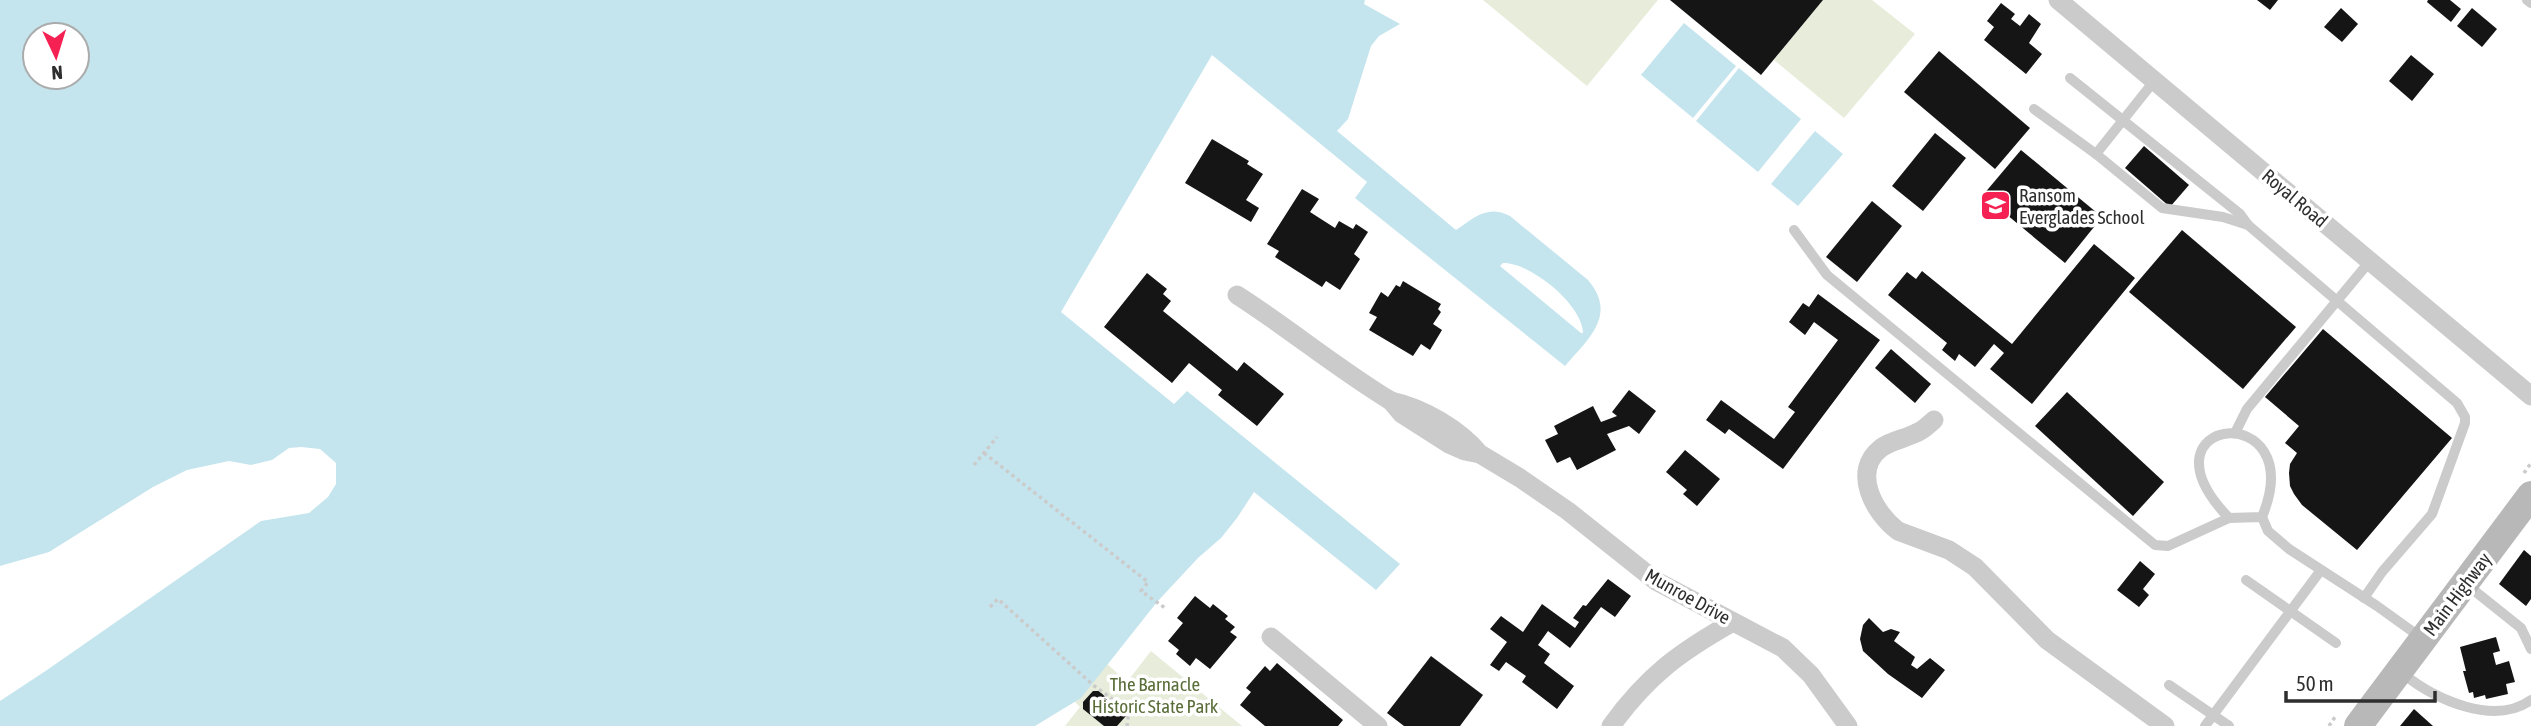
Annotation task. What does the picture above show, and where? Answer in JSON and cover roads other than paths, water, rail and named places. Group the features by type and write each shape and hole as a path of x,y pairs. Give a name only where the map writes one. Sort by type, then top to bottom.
{"main road":[{"name":"Main Highway","path":"2358,726 2531,495"}],"street":[{"name":"Royal Road","path":"2058,0 2531,396"},
{"name":"Munroe Drive","path":"1237,295 1272,317 1346,373 1391,401 1409,405 1468,440 1480,454 1568,512 1656,581 1783,648 1799,661 1848,726"},
{"path":"1934,420 1918,433 1880,448 1867,471 1867,487 1871,501 1898,531 1949,550 1975,567 2047,640 2165,726"},
{"path":"1611,726 1647,681 1690,646 1733,622"},
{"path":"1271,637 1378,726"}],"lane":[{"path":"2070,78 2240,214 2248,225 2458,403 2465,417 2463,432 2432,514 2382,572 2364,598"},
{"path":"2096,155 2155,79"},
{"path":"2034,109 2162,208 2223,217 2248,225"},
{"path":"1794,230 1820,268 1828,275 2155,545 2168,546 2229,518 2262,517"},
{"path":"2235,433 2247,409 2370,261"},
{"path":"2229,518 2216,505 2197,470 2199,453 2208,441 2226,433 2235,433 2255,439 2264,452 2272,486 2262,517 2268,531 2423,639"},
{"path":"2205,726 2321,570"},
{"path":"2246,580 2336,643"},
{"path":"2465,583 2521,628 2531,649"},
{"path":"2399,670 2463,719"},
{"path":"2169,685 2229,726"},
{"path":"2513,721 2523,713 2531,700"}],"water":[{"path":"0,0 1365,0 1364,4 1400,24 1379,36 1371,46 1348,119 1337,131 1456,230 1488,212 1510,216 1588,280 1597,293 1600,304 1596,326 1565,366 1355,198 1367,182 1212,55 1061,312 1174,404 1187,391 1400,564 1376,590 1254,492 1221,538 1198,558 1157,602 1081,698 1035,726 0,726 0,701 261,521 309,513 328,497 336,484 336,463 320,449 301,447 289,448 272,460 251,465 229,461 187,470 153,487 49,552 0,566","holes":["1503,263 1540,277 1565,298 1581,322 1583,333 1500,266"]},
{"path":"1684,23 1736,66 1693,118 1641,75"},
{"path":"1739,68 1801,119 1758,172 1696,121"},
{"path":"1815,131 1843,154 1798,206 1771,184"}],"place":[{"name":"Ransom Everglades School","path":"1996,206"}],"park label":[{"name":"The Barnacle Historic State Park","path":"1155,695"}]}
